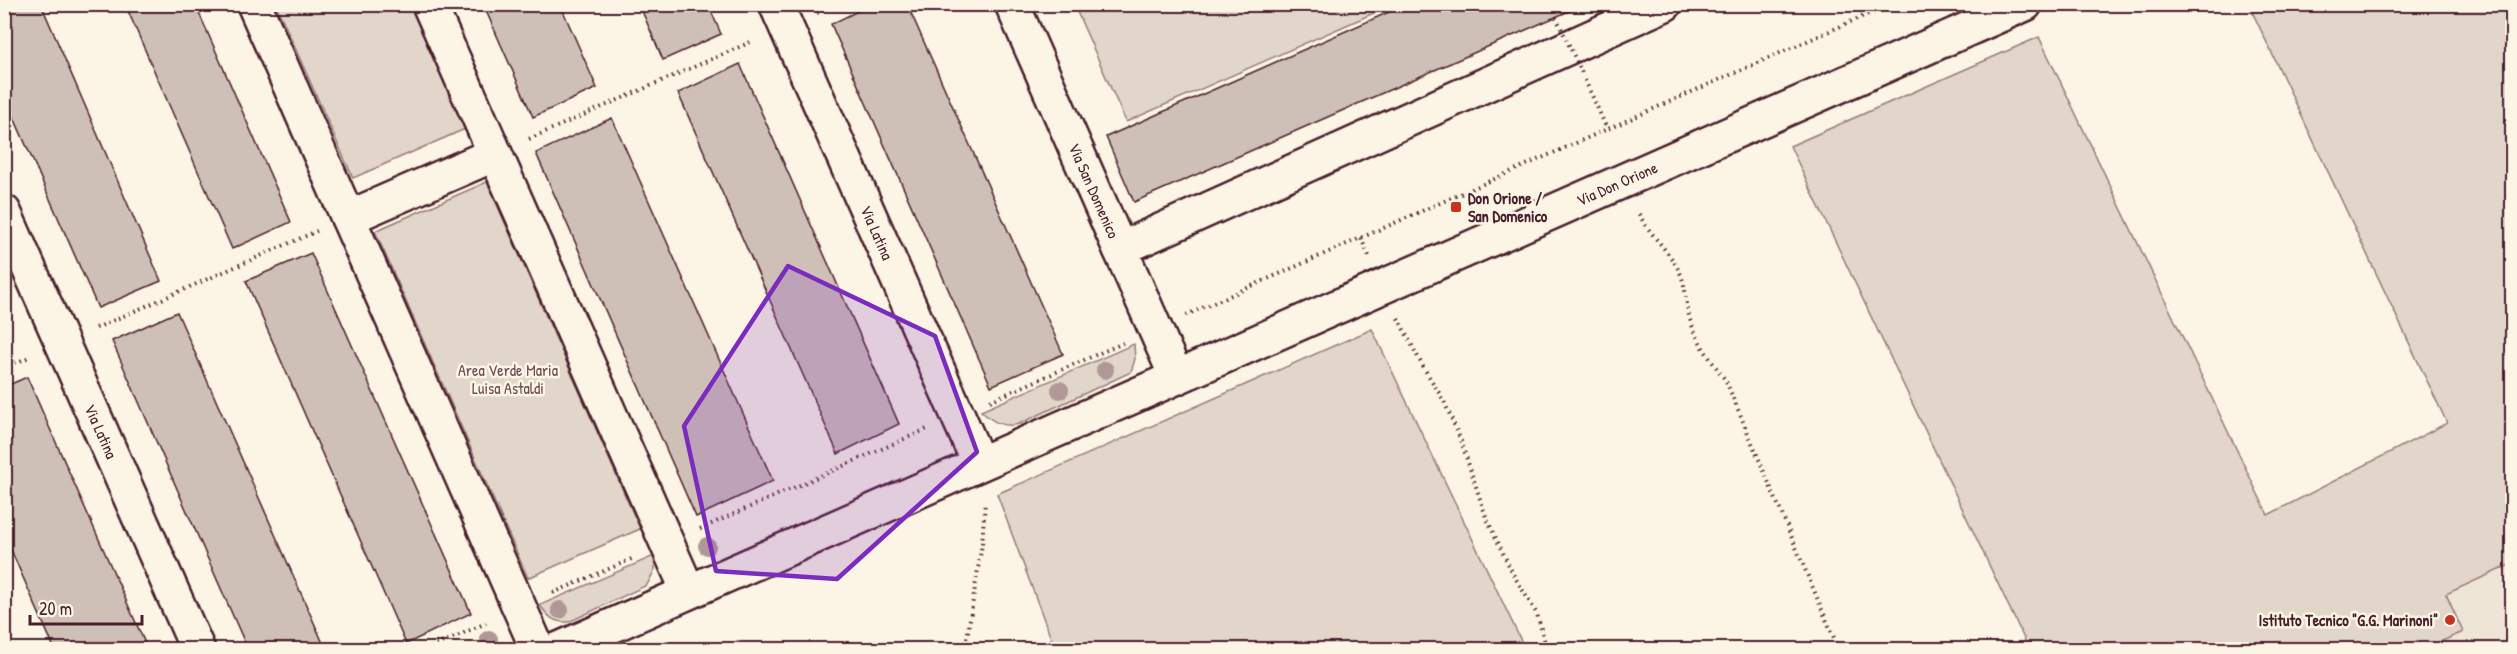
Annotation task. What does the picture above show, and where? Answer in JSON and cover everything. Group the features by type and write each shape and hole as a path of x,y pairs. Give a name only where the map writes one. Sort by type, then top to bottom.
{"street":[{"path":"254,4 537,650"},
{"path":"429,4 688,591"},
{"name":"Via Latina","path":"776,4 979,463"},
{"name":"Via San Domenico","path":"1012,4 1176,376"},
{"path":"1120,249 1665,4"},
{"name":"Via Don Orione","path":"1176,376 2025,4"},
{"path":"348,218 495,154"},
{"name":"Via Latina","path":"4,213 198,650"},
{"path":"557,650 1176,376"}],"path":[{"path":"1180,317 1891,4"},
{"path":"1556,17 1608,129"},
{"path":"495,154 754,41"},
{"path":"1622,181 1648,231 1671,256 1682,276 1689,317 1700,345 1726,381 1839,650"},
{"path":"94,328 348,218"},
{"path":"1361,238 1370,259"},
{"path":"1395,311 1422,365 1444,401 1464,449 1486,517 1513,574 1537,614 1547,650"},
{"path":"979,406 1132,339"},
{"path":"4,368 33,355"},
{"path":"695,531 933,426"},
{"path":"965,650 984,520 984,483 979,463"},
{"path":"548,596 641,555"},
{"path":"425,650 495,619"}],"highlighted area":[{"path":"788,266 935,336 977,452 837,579 716,571 684,426"}],"shaded area":[{"name":"Istituto Tecnico \"G.G. Marinoni\"","path":"2512,564 2512,649 2322,650 2446,594"}],"green space":[{"path":"276,5 410,5 465,129 353,178"},
{"path":"1074,5 1392,5 1126,122"},
{"path":"2249,5 2512,5 2512,564 2446,594 2463,632 2424,649 2029,649 1790,146 2039,37 2268,515 2447,423"},
{"name":"Area Verde Maria Luisa Astaldi","path":"487,182 640,529 528,578 375,231"},
{"path":"1372,329 1525,649 1055,649 997,494"},
{"path":"1134,344 1135,359 1131,372 1019,424 999,423 981,411"},
{"path":"654,556 655,569 647,585 569,622 552,618 540,605"}],"building":[{"path":"4,4 41,4 161,281 98,308 4,95"},
{"path":"125,4 195,4 291,222 232,249"},
{"path":"483,4 560,4 597,88 533,117"},
{"path":"639,4 708,4 721,34 663,60"},
{"path":"872,4 907,4 1063,354 991,386 831,24"},
{"path":"1407,4 1585,4 1134,202 1106,137"},
{"path":"740,64 899,424 838,454 678,93"},
{"path":"612,118 773,481 696,517 536,153"},
{"path":"311,253 471,613 406,644 246,281"},
{"path":"177,312 326,650 248,650 112,341"},
{"path":"27,377 148,650 55,650 4,534 4,387"}],"place":[{"name":"Don Orione / San Domenico","path":"1456,207"},
{"name":"Istituto Tecnico \"G.G. Marinoni\"","path":"2450,620"}]}
